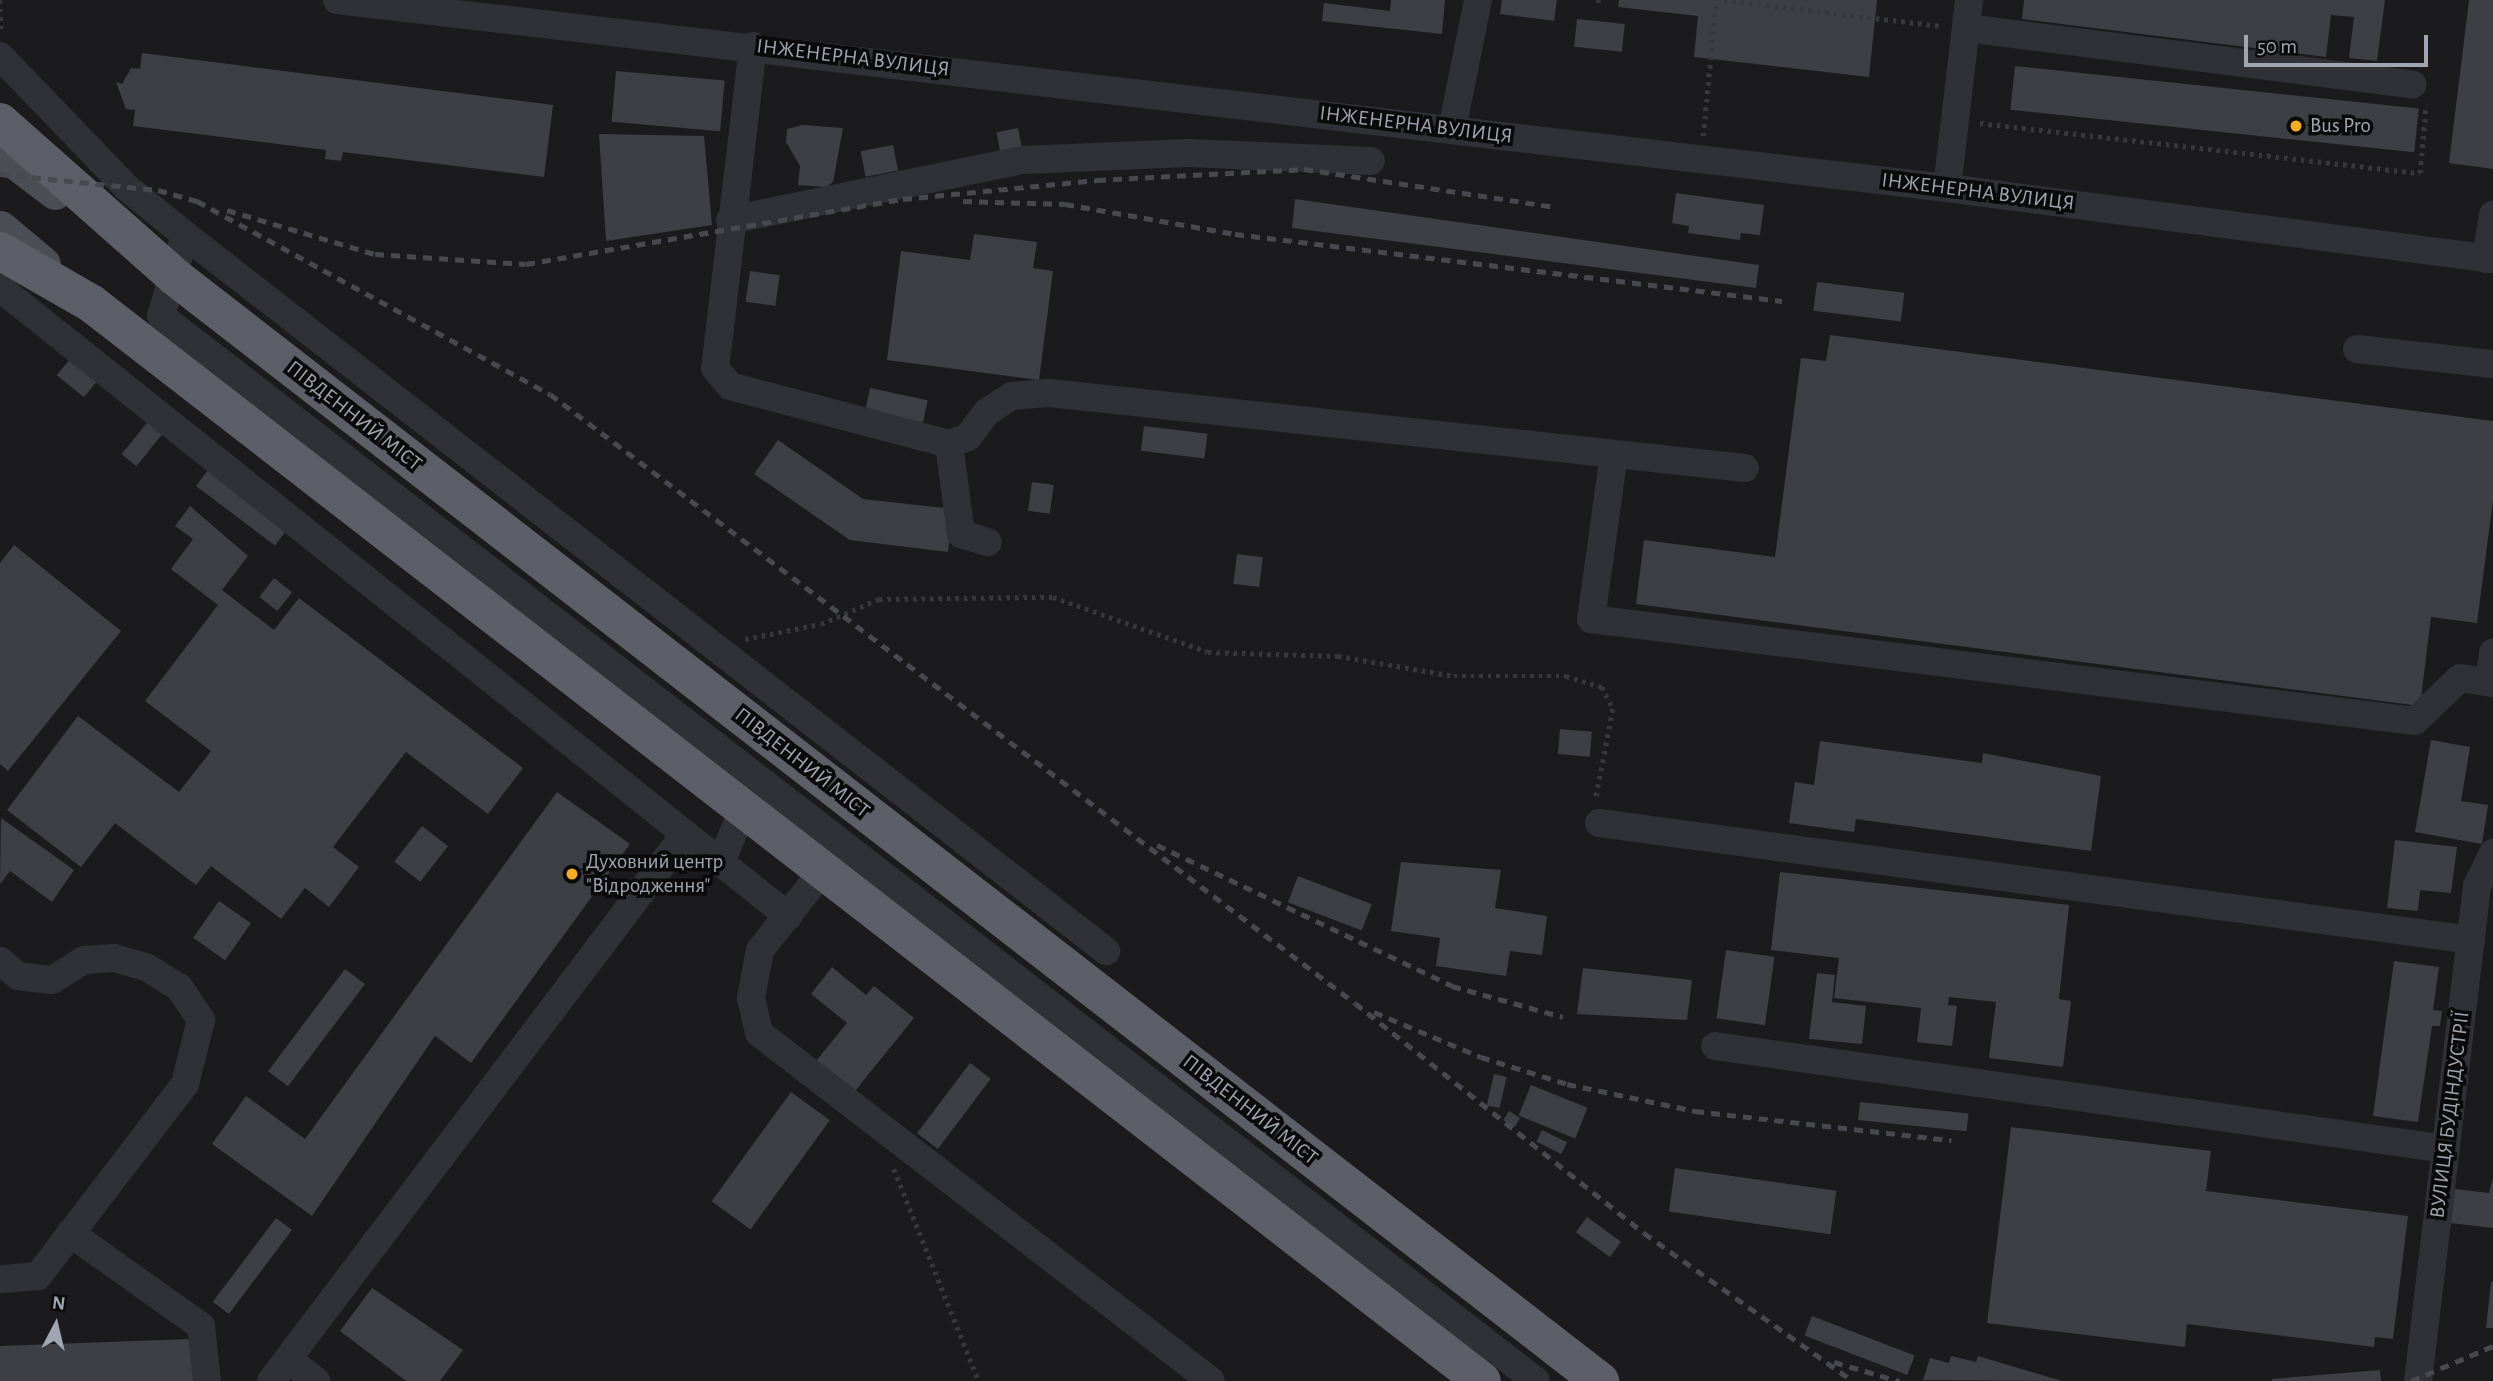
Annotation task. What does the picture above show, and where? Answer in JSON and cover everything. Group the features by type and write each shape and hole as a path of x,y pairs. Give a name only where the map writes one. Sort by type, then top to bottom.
{"highway":[{"path":"0,122 175,277"},
{"path":"0,251 92,304 1482,1381"},
{"name":"ПІВДЕННИЙ МІСТ","path":"175,277 1600,1381"}],"main road":[{"name":"ПІВДЕННИЙ МІСТ","path":"0,150 175,277"},
{"path":"0,228 92,304"}],"street":[{"name":"ІНЖЕНЕРНА ВУЛИЦЯ","path":"337,0 752,46 1947,188 2489,259"},
{"path":"1452,129 1478,0"},
{"path":"1947,188 1969,0"},
{"path":"1966,28 2412,84"},
{"path":"752,46 715,368 730,386 949,444 968,437 987,412 1012,396 1050,393 1745,468"},
{"path":"0,56 126,187 185,235 1107,951"},
{"path":"730,220 1023,160 1189,153 1371,162"},
{"path":"2489,259 2493,215"},
{"path":"185,235 161,316 1536,1381"},
{"path":"0,288 788,916"},
{"path":"2357,349 2493,364"},
{"path":"197,443 229,369"},
{"path":"949,444 961,534 988,542"},
{"path":"1614,453 1591,619 2415,721 2460,678 2491,682 2493,652"},
{"path":"721,862 757,777"},
{"path":"1599,823 2471,940"},
{"path":"271,1381 685,834"},
{"path":"844,844 760,950 751,998 759,1033 1211,1381"},
{"name":"ВУЛИЦЯ БУДІНДУСТРІЇ","path":"2418,1375 2477,886 2493,853"},
{"path":"0,961 18,976 52,980 84,960 114,958 148,968 179,987 201,1020 185,1084 38,1276 0,1279"},
{"path":"1715,1046 2446,1149"},
{"path":"71,1233 201,1326 207,1381"},
{"path":"288,1359 316,1381"},
{"path":"2392,1381 2418,1375"}],"path":[{"path":"1702,144 1716,0"},
{"path":"1724,0 1966,28"},
{"path":"1955,120 2420,173 2428,107 2412,84"},
{"path":"741,640 821,624 879,599 1053,597 1208,652 1338,656 1454,676 1566,676 1602,687 1613,709 1597,779 1599,823"},
{"path":"874,1120 979,1381"}],"shaded area":[{"path":"0,0 2493,0 2493,1381 0,1381"}],"building":[{"path":"1391,0 1445,0 1442,34 1322,21 1324,3 1390,11"},
{"path":"1502,0 1557,0 1554,21 1500,14"},
{"path":"1619,0 1877,0 1869,77 1694,57 1698,16 1618,7"},
{"path":"2024,0 2385,0 2377,61 2349,58 2354,17 2331,15 2326,57 2022,19"},
{"path":"2469,0 2493,0 2493,169 2449,163"},
{"path":"1577,19 1625,24 1622,52 1574,47"},
{"path":"142,53 553,105 544,177 343,152 341,161 325,159 326,150 133,126 135,110 126,109 116,82 122,84 131,68 140,69"},
{"path":"2015,66 2419,108 2414,152 2010,110"},
{"path":"616,71 725,80 720,131 612,122"},
{"path":"803,125 843,128 833,182 826,187 798,185 800,166 786,142 787,129"},
{"path":"1018,128 1022,149 1000,153 996,132"},
{"path":"599,134 704,136 712,225 606,241"},
{"path":"893,145 898,171 866,177 861,151"},
{"path":"1676,193 1764,205 1760,235 1741,233 1740,240 1688,233 1689,226 1672,223"},
{"path":"1295,199 1759,265 1756,288 1292,228"},
{"path":"974,234 1037,242 1033,268 1053,271 1039,380 887,360 901,251 970,260"},
{"path":"750,271 780,275 775,306 746,302"},
{"path":"1817,282 1904,293 1901,322 1813,311"},
{"path":"1830,335 2493,421 2493,500 2477,623 2431,617 2420,706 1636,604 1644,540 1775,557 1801,358 1826,361"},
{"path":"70,359 97,381 84,397 57,375"},
{"path":"870,388 928,400 923,425 865,412"},
{"path":"155,413 170,425 136,466 122,454"},
{"path":"1144,426 1208,434 1204,459 1141,451"},
{"path":"778,440 863,499 953,509 948,552 850,540 754,474"},
{"path":"214,462 293,522 275,546 196,486"},
{"path":"1032,482 1054,485 1050,514 1028,511"},
{"path":"190,506 248,556 222,590 274,630 299,598 523,768 488,814 406,752 333,847 359,867 329,907 305,888 281,919 211,866 196,885 115,823 81,867 7,810 78,716 179,792 211,751 145,701 218,605 171,569 193,539 175,526"},
{"path":"14,545 121,631 8,771 0,764 0,563"},
{"path":"1237,554 1263,557 1259,587 1233,584"},
{"path":"274,578 292,592 277,611 259,597"},
{"path":"1560,729 1592,732 1590,757 1558,754"},
{"path":"2431,740 2470,747 2461,801 2488,805 2482,844 2415,832"},
{"path":"1820,741 1982,763 1983,753 2101,776 2091,851 1856,819 1854,832 1789,823 1795,782 1814,785"},
{"path":"557,792 630,844 471,1063 435,1036 312,1216 212,1144 246,1096 305,1139"},
{"path":"1,818 74,870 52,902 10,871 0,884"},
{"path":"422,826 448,846 420,882 394,861"},
{"path":"2395,840 2457,847 2451,893 2420,890 2418,911 2387,908"},
{"path":"1401,862 1501,870 1495,908 1547,916 1542,955 1510,951 1506,976 1436,966 1440,938 1391,931"},
{"path":"1780,872 2069,905 2059,999 2071,1001 2063,1067 1989,1058 1996,1002 1949,997 1948,1005 1957,1006 1952,1046 1917,1042 1921,1008 1834,998 1839,958 1771,950"},
{"path":"1298,876 1372,904 1362,930 1288,902"},
{"path":"219,901 251,923 225,960 193,938"},
{"path":"1726,950 1775,957 1765,1025 1716,1018"},
{"path":"2394,961 2439,967 2433,1010 2442,1011 2440,1026 2432,1026 2418,1122 2373,1116"},
{"path":"832,967 866,995 874,986 914,1018 855,1091 816,1061 847,1023 811,994"},
{"path":"1583,968 1692,980 1687,1020 1577,1014"},
{"path":"345,969 365,984 288,1086 268,1071"},
{"path":"1817,973 1835,975 1832,1002 1866,1006 1862,1044 1809,1039"},
{"path":"970,1063 991,1079 938,1149 917,1133"},
{"path":"1494,1074 1507,1077 1499,1108 1487,1105"},
{"path":"1531,1085 1588,1108 1575,1138 1519,1116"},
{"path":"791,1092 830,1120 750,1229 712,1201"},
{"path":"1860,1102 1968,1113 1967,1131 1858,1120"},
{"path":"1509,1111 1520,1118 1514,1127 1503,1120"},
{"path":"2011,1127 2211,1151 2206,1191 2408,1216 2393,1339 2375,1337 2374,1347 2187,1324 2185,1347 1987,1323"},
{"path":"1542,1130 1567,1142 1561,1154 1536,1142"},
{"path":"1675,1168 1836,1191 1830,1234 1669,1212"},
{"path":"2493,1178 2493,1228 2451,1223 2455,1189 2489,1193"},
{"path":"1587,1217 1621,1242 1610,1257 1576,1232"},
{"path":"276,1218 292,1230 229,1314 213,1302"},
{"path":"2491,1282 2493,1328 2486,1328"},
{"path":"372,1288 463,1350 440,1381 406,1381 340,1331"},
{"path":"1812,1316 1915,1355 1907,1375 1804,1336"},
{"path":"189,1339 195,1381 0,1381 0,1346"},
{"path":"1951,1356 1976,1362 1978,1356 2062,1381 1923,1380 1930,1358 1949,1363"},
{"path":"2380,1370 2381,1381 2272,1381 2272,1379"}],"railway":[{"path":"227,210 375,254 526,264 903,199 1097,180 1304,169 1556,207"},
{"path":"0,174 158,190 204,203"},
{"path":"197,201 550,394 1355,1003 1644,1233 1853,1381"},
{"path":"963,201 1065,204 1235,234 1782,301"},
{"path":"1157,845 1452,986 1563,1017"},
{"path":"1374,1012 1481,1057 1567,1084 1695,1111 1951,1140"},
{"path":"2411,1381 2493,1346"},
{"path":"1834,1362 1899,1381"}],"place":[{"name":"Bus Pro","path":"2296,126"},
{"name":"Духовний центр \"Відродження\"","path":"572,874"}]}
